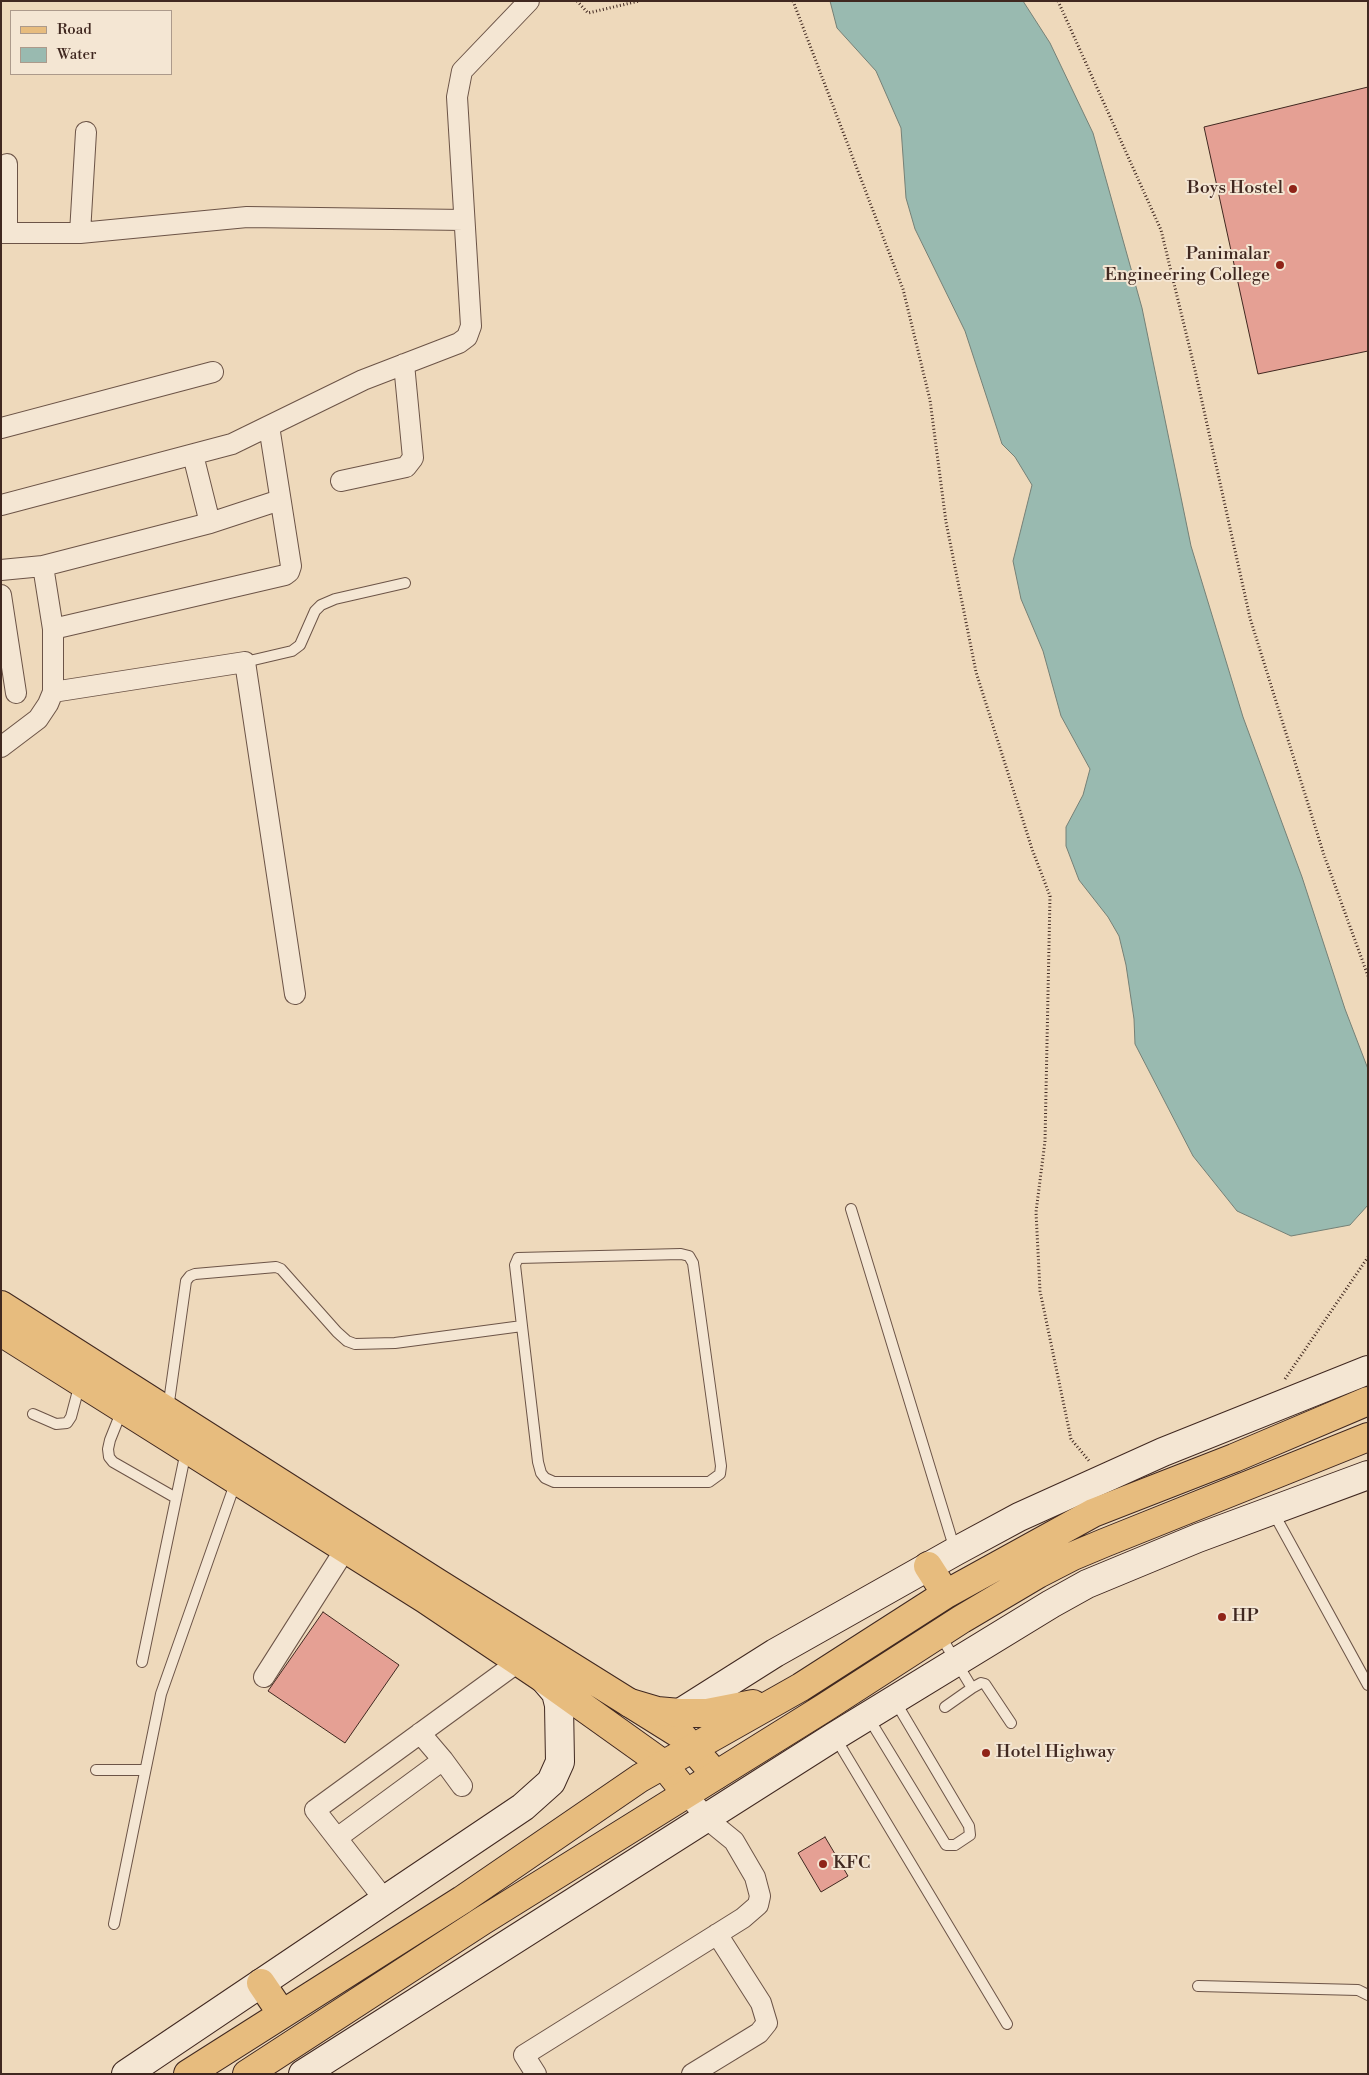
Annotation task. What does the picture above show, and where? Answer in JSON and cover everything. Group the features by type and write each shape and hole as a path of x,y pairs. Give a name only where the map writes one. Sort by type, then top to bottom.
{"main road":[{"path":"1,1305 168,1411 351,1540 425,1599 544,1679 663,1764 686,1793"},
{"path":"1,1332 236,1480 351,1540 630,1703 681,1735 716,1775"},
{"path":"188,2074 462,1900 663,1764 801,1687 946,1594 1093,1513 1234,1458 1368,1401"},
{"path":"247,2074 482,1921 1005,1593 1073,1556 1368,1438"},
{"path":"928,1566 946,1594"},
{"path":"630,1703 657,1711 707,1714 733,1709 801,1687"},
{"path":"261,1983 282,2014"}],"street":[{"path":"1,505 232,444 363,380 459,343 467,337 471,326 457,96 462,71 529,1"},
{"path":"80,233 86,132"},
{"path":"7,164 4,233 80,233 247,217 464,220"},
{"path":"341,481 406,467 413,458 404,364"},
{"path":"1,428 213,372"},
{"path":"53,629 285,575 291,566 269,426"},
{"path":"193,455 210,523"},
{"path":"1,570 43,566 210,523 280,500"},
{"path":"1,747 38,719 53,692 53,629 43,566"},
{"path":"1,595 16,693"},
{"path":"53,692 245,662 295,994"},
{"path":"680,1713 775,1653 928,1566 1019,1517 1163,1452 1368,1370"},
{"path":"303,2074 338,2064 707,1819 835,1736 1011,1627 1088,1584 1198,1538 1368,1475"},
{"path":"264,1677 351,1540"},
{"path":"384,1899 315,1810 518,1662"},
{"path":"126,2074 523,1807 551,1782 560,1762 559,1705 556,1693 544,1679"},
{"path":"420,1733 462,1786"},
{"path":"337,1838 443,1760"},
{"path":"536,2074 524,2055 752,1912 758,1905 760,1896 756,1877 734,1841 707,1819 686,1793"},
{"path":"692,2074 762,2031 767,2023 761,2003 717,1934"}],"lane":[{"path":"245,662 292,651 300,646 315,612 321,605 405,583"},
{"path":"851,1209 956,1551"},
{"path":"681,1254 689,1256 693,1264 721,1466 720,1474 709,1482 554,1482 545,1478 538,1462 522,1326 515,1265 518,1258 681,1254"},
{"path":"168,1411 186,1281 195,1274 276,1267 281,1269 342,1336 355,1344 395,1344 522,1326"},
{"path":"33,1414 56,1424 67,1423 71,1418 81,1382"},
{"path":"123,1409 110,1440 109,1457 113,1462 176,1498"},
{"path":"142,1662 186,1449"},
{"path":"114,1924 161,1694 236,1480"},
{"path":"1272,1510 1368,1684"},
{"path":"939,1634 972,1688"},
{"path":"945,1707 981,1683 985,1684 1011,1723"},
{"path":"867,1716 946,1845 955,1845 970,1834 969,1826 894,1700"},
{"path":"835,1736 1007,2024"},
{"path":"96,1770 145,1770"},
{"path":"1198,1986 1358,1990 1368,1996"}],"path":[{"path":"577,1 588,13 639,1"},
{"path":"793,1 903,289 930,400 946,522 976,672 1032,849 1050,896 1046,1141 1036,1212 1040,1291 1072,1439 1103,1479"},
{"path":"1058,1 1161,230 1195,370 1250,618 1324,855 1368,976"},
{"path":"1283,1382 1368,1257"}],"water":[{"path":"830,1 1023,1 1050,43 1093,133 1142,308 1191,546 1243,717 1302,877 1345,1009 1368,1069 1368,1205 1350,1225 1291,1236 1237,1211 1193,1156 1135,1044 1134,1019 1126,965 1119,936 1108,917 1079,880 1066,846 1066,827 1083,795 1090,769 1061,716 1043,651 1021,599 1013,561 1032,485 1015,457 1002,444 965,331 915,229 906,198 901,128 876,71 837,28"}],"building":[{"name":"Boys Hostel","path":"1368,87 1368,351 1258,374 1204,127"},
{"path":"323,1612 399,1665 345,1743 268,1691"},
{"name":"KFC","path":"825,1837 848,1876 821,1892 798,1853"}],"place":[{"name":"Boys Hostel","path":"1293,189"},
{"name":"Panimalar Engineering College","path":"1280,265"},
{"name":"HP","path":"1222,1617"},
{"name":"Hotel Highway","path":"986,1753"},
{"name":"KFC","path":"823,1864"}]}
